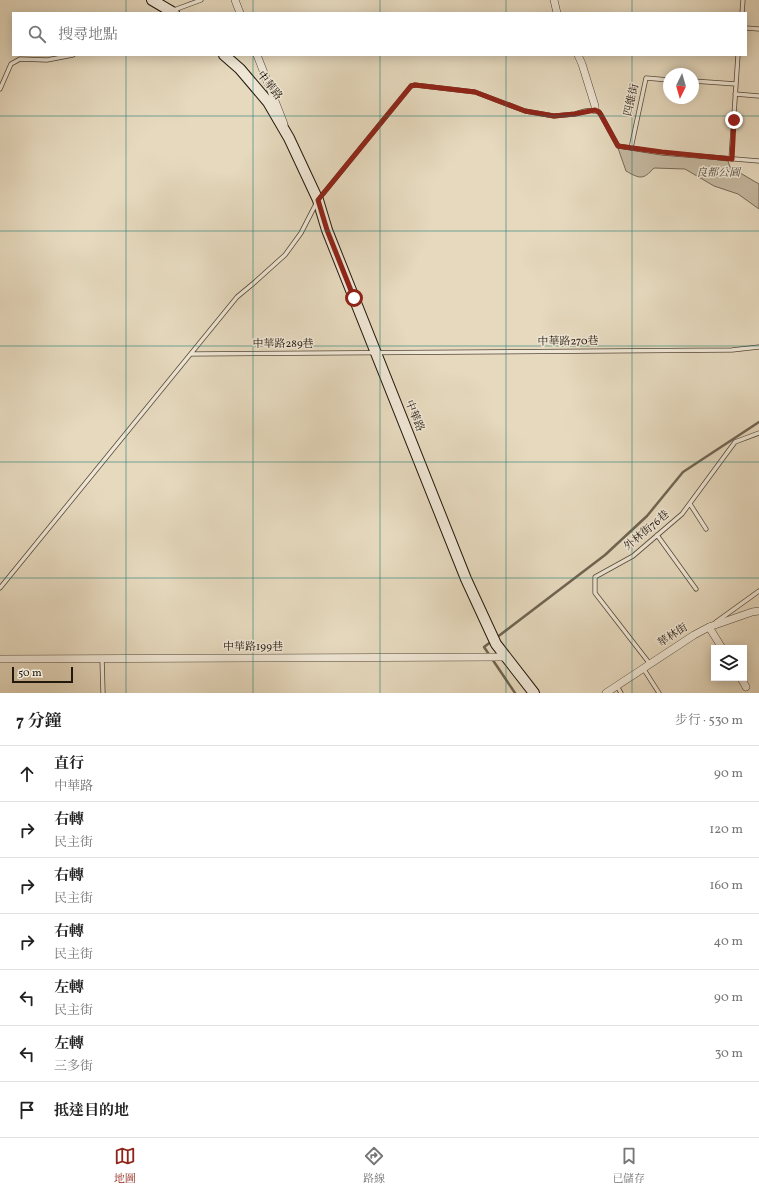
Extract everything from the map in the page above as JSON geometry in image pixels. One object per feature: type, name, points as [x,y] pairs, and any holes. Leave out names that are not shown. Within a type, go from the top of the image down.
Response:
[{"type":"main road","points":[[152,0],[171,12]]},
{"type":"main road","name":"中華路","points":[[225,56],[240,69],[268,102],[289,138],[318,200],[327,230],[466,579],[496,644],[534,693]]},
{"type":"street","points":[[235,0],[240,12]]},
{"type":"street","points":[[554,0],[557,12]]},
{"type":"street","name":"中華路","points":[[257,56],[282,115],[289,138]]},
{"type":"street","points":[[578,56],[595,110]]},
{"type":"street","name":"華林街","points":[[606,693],[694,635],[709,627],[759,611]]},
{"type":"street","points":[[709,627],[720,645]]},
{"type":"street","name":"中華路199巷","points":[[0,659],[506,656]]},
{"type":"street","points":[[742,681],[746,688]]},
{"type":"lane","points":[[171,12],[201,0]]},
{"type":"lane","points":[[742,12],[743,0]]},
{"type":"lane","points":[[747,28],[759,29]]},
{"type":"lane","points":[[0,89],[11,64],[20,59],[48,60],[68,56]]},
{"type":"lane","points":[[732,159],[738,56]]},
{"type":"lane","name":"四維街","points":[[631,148],[646,78],[663,79]]},
{"type":"lane","points":[[699,81],[736,84]]},
{"type":"lane","points":[[0,588],[237,297],[285,255],[301,233],[318,200],[411,86],[415,85],[475,92],[525,111],[554,116],[595,110],[601,115],[618,146],[662,152],[759,161]]},
{"type":"lane","points":[[735,94],[759,96]]},
{"type":"lane","name":"中華路270巷","points":[[376,353],[732,350],[759,347]]},
{"type":"lane","name":"中華路289巷","points":[[191,354],[376,353]]},
{"type":"lane","name":"外林街76巷","points":[[650,664],[595,593],[595,577],[633,556],[682,514],[735,442],[759,433]]},
{"type":"lane","points":[[690,504],[706,529]]},
{"type":"lane","points":[[657,535],[696,589]]},
{"type":"lane","points":[[709,627],[759,591]]},
{"type":"lane","points":[[102,658],[103,693]]},
{"type":"lane","points":[[643,668],[659,693]]},
{"type":"lane","points":[[617,686],[621,693]]},
{"type":"green space","name":"良都公園","points":[[618,148],[728,161],[730,167],[759,184],[759,209],[738,194],[714,186],[685,169],[654,168],[647,175],[641,177],[635,176],[626,171]]},
{"type":"waterway","points":[[496,638],[605,555],[647,516],[683,472],[759,422]]},
{"type":"waterway","points":[[492,641],[484,647],[515,693]]},
{"type":"route","points":[[354,298],[327,230],[318,200],[411,86],[415,85],[475,92],[525,111],[554,116],[595,110],[601,115],[618,146],[662,152],[732,159],[734,120]]}]
